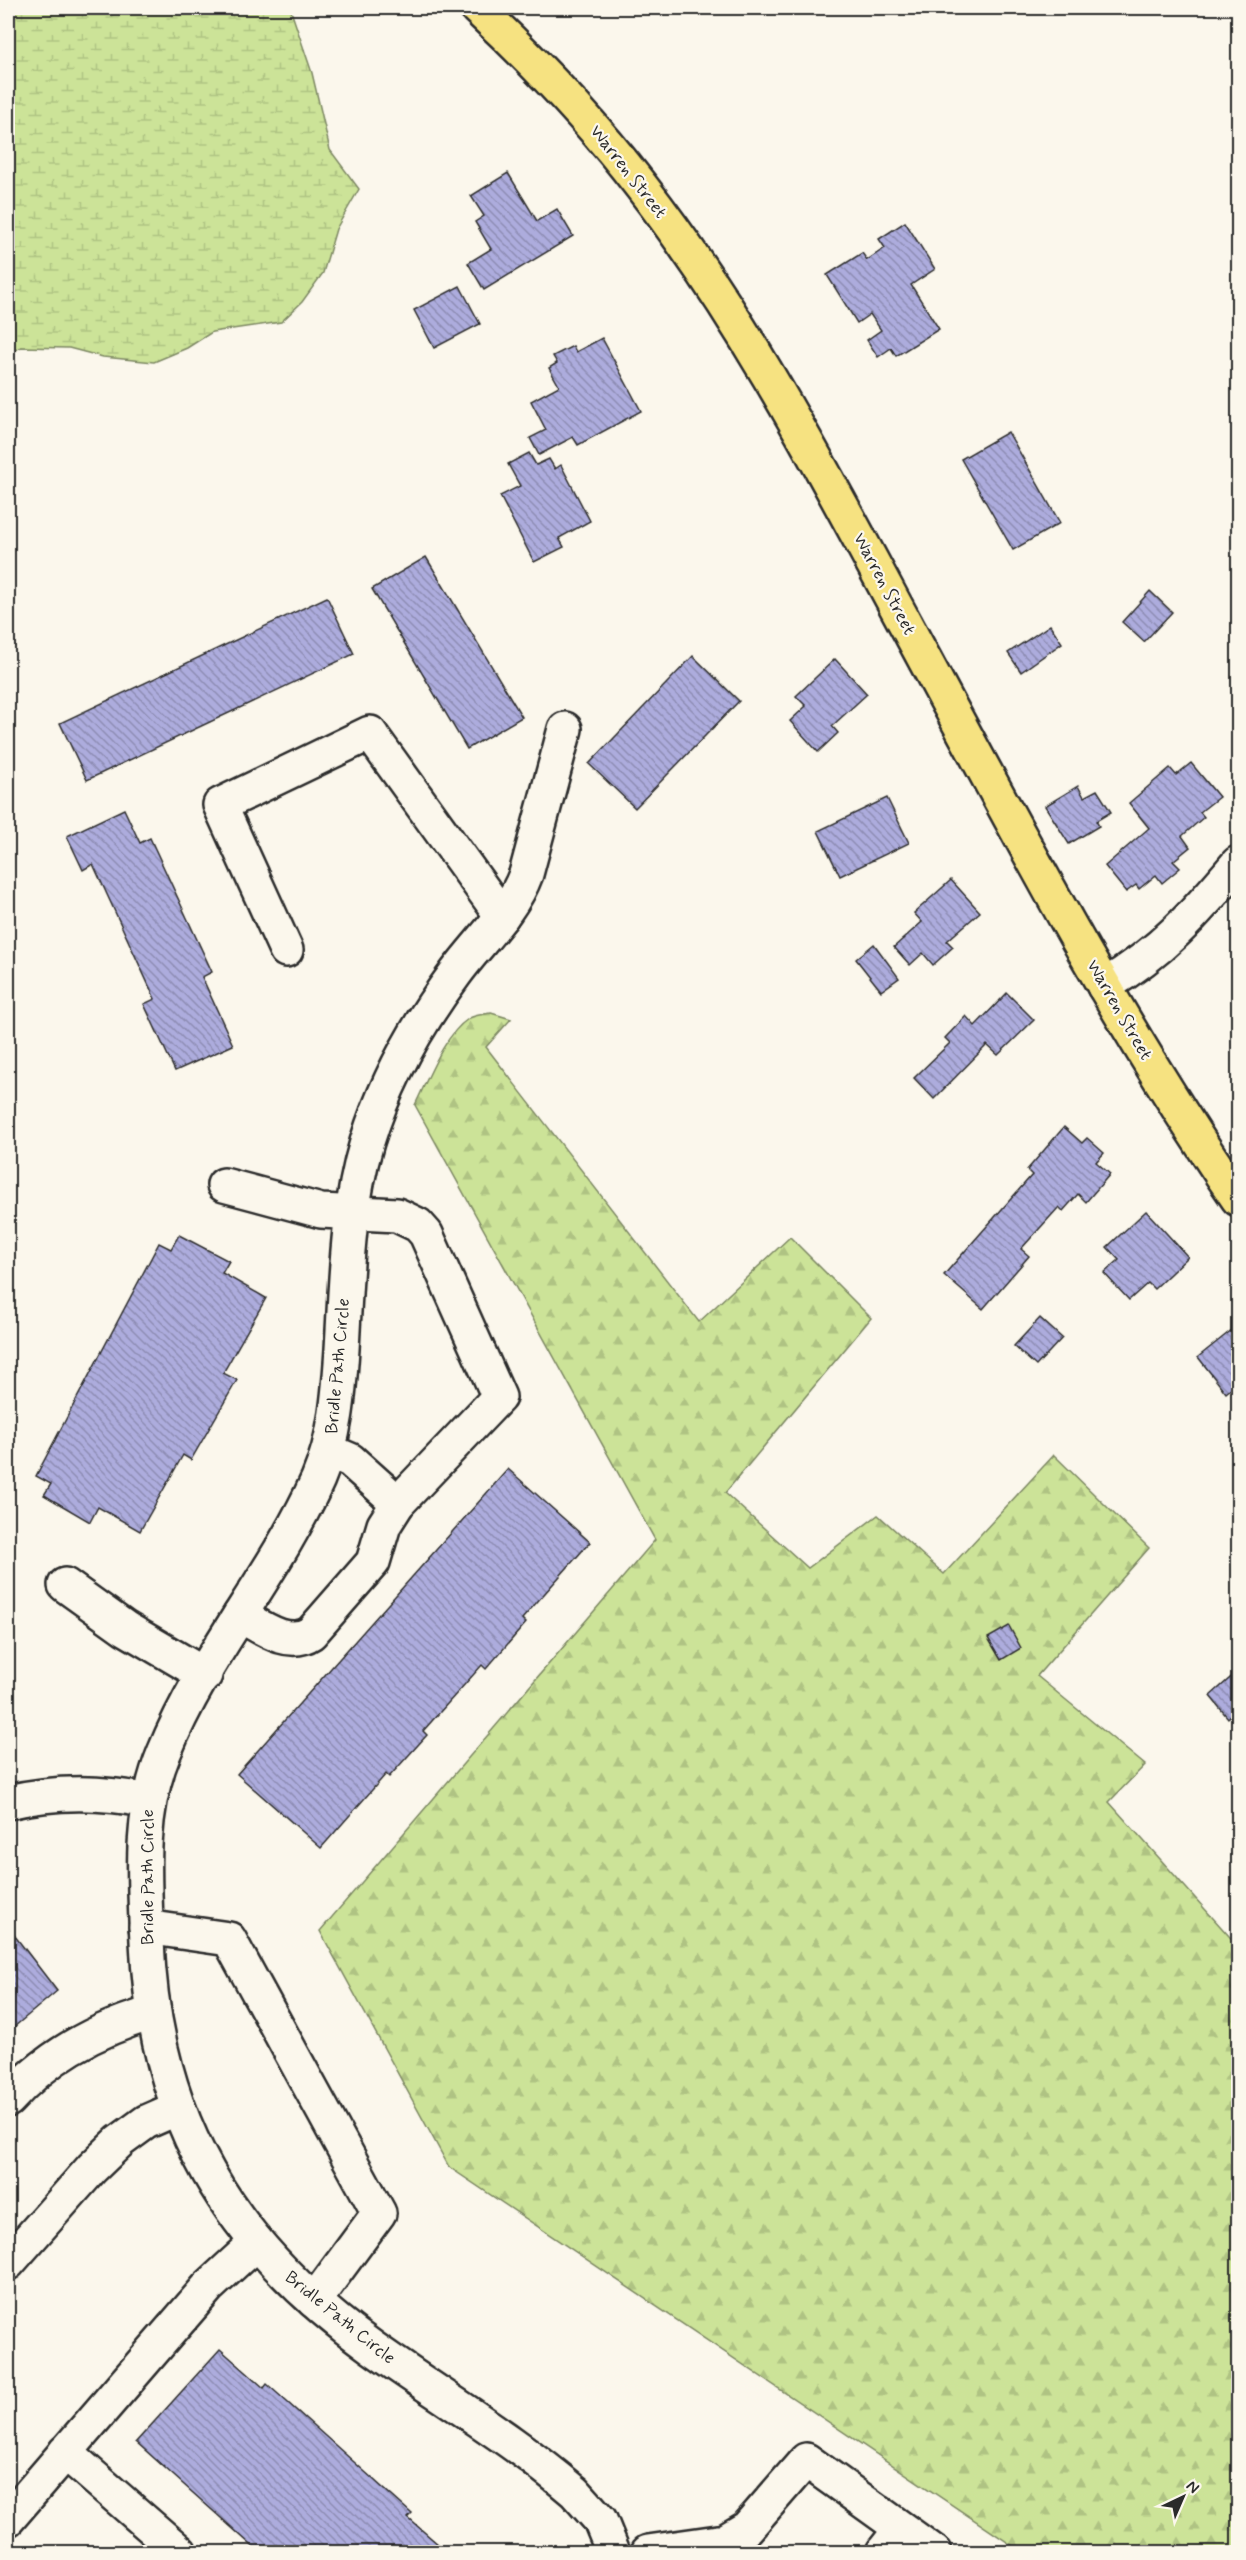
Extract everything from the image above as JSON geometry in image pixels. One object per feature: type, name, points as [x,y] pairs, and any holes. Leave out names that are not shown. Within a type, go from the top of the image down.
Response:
[{"type":"main road","name":"Warren Street","points":[[477,8],[536,65],[614,151],[671,226],[737,326],[807,443],[1104,986],[1163,1084],[1239,1199]]},
{"type":"street","name":"Bridle Path Circle","points":[[565,729],[526,874],[518,893],[454,975],[399,1061],[365,1147],[353,1214],[338,1399],[329,1451],[308,1501],[205,1675],[164,1752],[148,1801],[145,1835],[146,1927],[148,1980],[170,2087],[187,2131],[214,2184],[256,2243],[314,2301],[370,2346],[575,2492],[600,2520],[613,2553]]},
{"type":"street","points":[[286,950],[220,805],[370,733],[502,916]]},
{"type":"street","points":[[1104,986],[1167,943],[1239,863]]},
{"type":"street","points":[[224,1185],[304,1207],[353,1214],[397,1215],[418,1225],[426,1234],[499,1397],[398,1503],[384,1525],[373,1562],[311,1633],[298,1639],[291,1638],[272,1633],[240,1615]]},
{"type":"street","points":[[329,1451],[350,1460],[398,1503]]},
{"type":"street","points":[[65,1586],[125,1628],[205,1675]]},
{"type":"street","points":[[8,1802],[29,1797],[75,1793],[98,1793],[148,1801]]},
{"type":"street","points":[[146,1927],[229,1939],[379,2213],[314,2301]]},
{"type":"street","points":[[8,2100],[39,2070],[74,2044],[113,2025],[153,2013]]},
{"type":"street","points":[[8,2263],[92,2168],[120,2141],[146,2122],[178,2108]]},
{"type":"street","points":[[8,2519],[208,2288],[237,2257],[256,2243]]},
{"type":"street","points":[[65,2452],[180,2553]]},
{"type":"street","points":[[648,2553],[725,2541],[736,2536],[747,2528],[806,2460],[892,2541],[934,2553]]},
{"type":"green space","points":[[8,8],[290,8],[312,73],[330,150],[359,189],[336,229],[323,273],[302,302],[281,322],[212,332],[187,348],[154,362],[103,357],[69,348],[21,347],[8,354]]},
{"type":"green space","points":[[491,1013],[511,1019],[486,1047],[699,1322],[790,1237],[871,1318],[725,1493],[808,1568],[878,1515],[944,1574],[1054,1455],[1149,1548],[1037,1676],[1145,1765],[1109,1802],[1238,1946],[1238,2552],[1022,2552],[449,2167],[320,1931],[655,1540],[415,1105],[437,1058],[459,1026],[468,1019]]},
{"type":"building","points":[[508,173],[537,221],[557,209],[573,236],[484,290],[468,263],[491,249],[475,222],[484,216],[471,196]]},
{"type":"building","points":[[905,222],[935,269],[911,285],[939,329],[896,356],[891,348],[878,357],[867,340],[881,330],[870,314],[857,323],[827,275],[862,253],[867,260],[885,248],[879,239]]},
{"type":"building","points":[[460,286],[480,324],[434,348],[414,310]]},
{"type":"building","points":[[602,338],[641,411],[578,445],[573,437],[539,455],[530,438],[546,430],[531,401],[559,386],[549,368],[557,363],[553,356],[573,346],[576,352]]},
{"type":"building","points":[[1008,432],[1060,523],[1013,550],[961,459]]},
{"type":"building","points":[[529,453],[536,465],[549,459],[555,469],[561,465],[590,521],[559,538],[564,547],[534,562],[500,496],[520,486],[508,464]]},
{"type":"building","points":[[426,557],[522,717],[467,749],[372,589]]},
{"type":"building","points":[[1150,591],[1172,612],[1144,642],[1122,622]]},
{"type":"building","points":[[327,597],[354,654],[87,780],[60,723]]},
{"type":"building","points":[[1050,625],[1062,643],[1021,672],[1008,653]]},
{"type":"building","points":[[693,656],[739,701],[635,808],[589,764]]},
{"type":"building","points":[[835,659],[867,694],[832,726],[838,733],[818,752],[790,721],[806,706],[796,696]]},
{"type":"building","points":[[1191,763],[1219,797],[1200,812],[1204,817],[1182,836],[1190,847],[1173,861],[1180,868],[1162,883],[1156,875],[1139,889],[1136,885],[1126,892],[1105,866],[1149,828],[1129,803],[1170,768],[1176,775]]},
{"type":"building","points":[[1078,786],[1084,797],[1097,790],[1111,812],[1096,821],[1099,826],[1069,844],[1045,806]]},
{"type":"building","points":[[887,798],[909,843],[840,876],[818,831]]},
{"type":"building","points":[[124,809],[140,843],[150,838],[212,972],[202,977],[233,1045],[175,1071],[144,1004],[155,999],[93,864],[83,870],[67,836]]},
{"type":"building","points":[[951,880],[980,912],[947,941],[953,947],[933,965],[923,953],[910,965],[894,947],[922,922],[914,913]]},
{"type":"building","points":[[874,944],[899,978],[881,991],[856,959]]},
{"type":"building","points":[[1007,993],[1034,1020],[998,1055],[987,1045],[934,1099],[914,1078],[950,1043],[945,1038],[966,1016],[975,1026]]},
{"type":"building","points":[[1064,1127],[1082,1143],[1087,1138],[1104,1153],[1096,1162],[1110,1174],[1086,1202],[1078,1194],[1063,1211],[1059,1207],[1021,1249],[1029,1256],[983,1309],[944,1275],[1032,1175],[1027,1170]]},
{"type":"building","points":[[1146,1211],[1188,1257],[1154,1289],[1148,1283],[1129,1300],[1104,1273],[1119,1260],[1107,1247]]},
{"type":"building","points":[[179,1235],[229,1261],[222,1273],[266,1298],[223,1373],[237,1380],[191,1460],[183,1455],[140,1531],[98,1507],[90,1522],[44,1495],[51,1484],[36,1476],[159,1243],[171,1249]]},
{"type":"building","points":[[1040,1318],[1062,1338],[1036,1366],[1014,1346]]},
{"type":"building","points":[[1238,1325],[1238,1383],[1226,1393],[1198,1357]]},
{"type":"building","points":[[508,1469],[590,1542],[522,1619],[526,1623],[486,1669],[482,1665],[423,1731],[427,1735],[389,1777],[386,1774],[321,1848],[237,1774]]},
{"type":"building","points":[[1009,1626],[1021,1648],[1001,1660],[988,1638]]},
{"type":"building","points":[[1238,1671],[1238,1708],[1228,1718],[1210,1696]]},
{"type":"building","points":[[8,1927],[57,1991],[8,2032]]},
{"type":"building","points":[[220,2349],[264,2388],[267,2384],[412,2514],[408,2518],[447,2552],[259,2552],[136,2442]]}]
